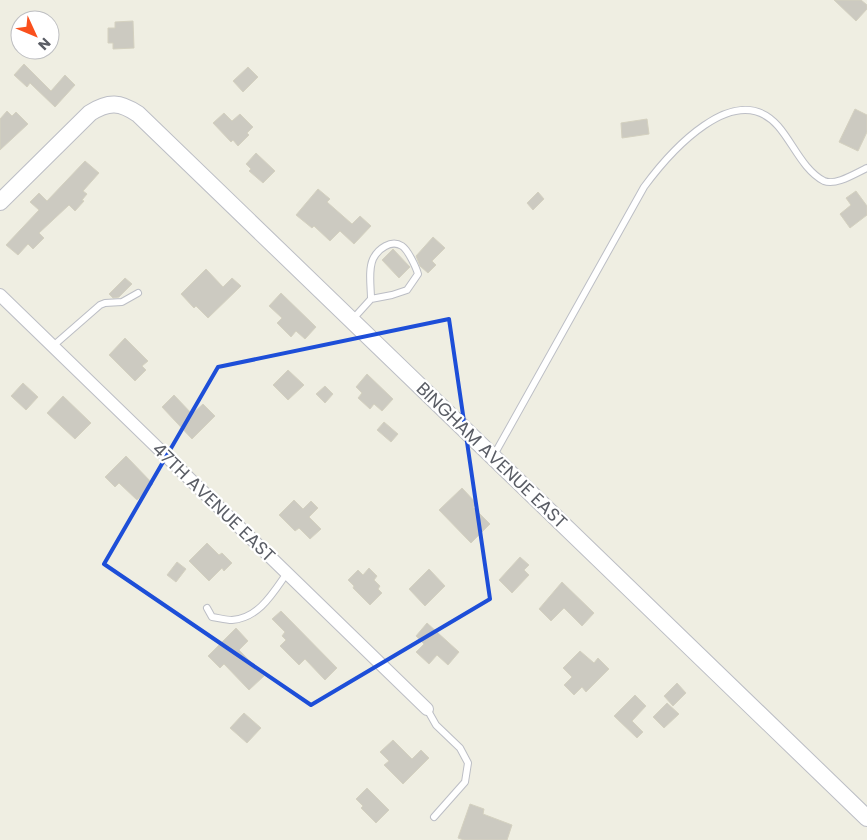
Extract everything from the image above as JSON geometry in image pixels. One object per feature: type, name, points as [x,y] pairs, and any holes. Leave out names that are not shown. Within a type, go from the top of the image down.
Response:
[{"type":"street","name":"BINGHAM AVENUE EAST","points":[[0,202],[90,114],[100,107],[112,104],[118,104],[131,109],[149,123],[867,818]]},
{"type":"street","name":"47TH AVENUE EAST","points":[[0,295],[427,709]]},
{"type":"lane","points":[[493,456],[644,187],[672,152],[694,132],[720,116],[743,110],[756,111],[768,117],[778,126],[809,169],[825,182],[835,182],[867,168]]},
{"type":"lane","points":[[352,320],[371,299],[407,290],[412,284],[418,274],[417,268],[407,251],[398,244],[388,244],[380,248],[374,257],[371,264],[371,299]]},
{"type":"lane","points":[[53,346],[100,305],[106,302],[122,302],[138,293]]},
{"type":"lane","points":[[207,608],[212,617],[231,620],[246,617],[260,608],[287,573]]},
{"type":"lane","points":[[427,709],[436,724],[460,748],[468,763],[465,782],[434,817]]},
{"type":"highlighted area","points":[[449,319],[490,599],[311,705],[104,564],[218,367]]},
{"type":"building","points":[[834,0],[861,0],[867,5],[867,9],[856,21]]},
{"type":"building","points":[[133,21],[134,48],[113,49],[113,43],[108,43],[108,28],[115,28],[115,22]]},
{"type":"building","points":[[24,64],[51,91],[65,75],[75,85],[55,107],[30,83],[27,87],[14,75]]},
{"type":"building","points":[[248,67],[258,77],[243,92],[233,81]]},
{"type":"building","points":[[855,109],[867,115],[867,132],[858,151],[839,142]]},
{"type":"building","points":[[7,111],[12,116],[16,112],[28,124],[0,150],[0,119]]},
{"type":"building","points":[[224,113],[232,121],[240,114],[253,127],[247,133],[249,135],[238,146],[233,140],[231,142],[213,123]]},
{"type":"building","points":[[647,119],[649,134],[622,138],[621,123]]},
{"type":"building","points":[[256,153],[275,171],[263,183],[249,171],[251,169],[246,164]]},
{"type":"building","points":[[85,161],[99,173],[83,191],[87,194],[82,200],[84,201],[75,211],[69,205],[39,233],[44,238],[33,249],[28,244],[18,255],[6,245],[39,210],[30,202],[39,193],[47,201]]},
{"type":"building","points":[[318,189],[330,199],[327,202],[352,224],[360,216],[371,226],[354,244],[340,231],[330,241],[314,226],[312,228],[296,215]]},
{"type":"building","points":[[856,191],[867,206],[867,215],[850,228],[840,214],[851,205],[846,198]]},
{"type":"building","points":[[538,192],[544,199],[533,210],[527,203]]},
{"type":"building","points":[[433,237],[445,248],[432,261],[436,265],[428,273],[420,266],[416,256]]},
{"type":"building","points":[[393,249],[410,267],[399,278],[382,260]]},
{"type":"building","points":[[206,269],[223,287],[232,278],[241,286],[208,318],[196,306],[194,308],[181,294]]},
{"type":"building","points":[[125,278],[132,284],[119,297],[113,298],[109,294]]},
{"type":"building","points":[[281,293],[316,327],[305,339],[296,331],[291,337],[277,323],[282,318],[269,306]]},
{"type":"building","points":[[125,338],[148,361],[142,366],[146,370],[135,381],[109,355]]},
{"type":"building","points":[[288,370],[304,385],[288,400],[273,385]]},
{"type":"building","points":[[367,374],[393,399],[382,411],[374,404],[370,409],[358,398],[362,393],[356,387]]},
{"type":"building","points":[[23,383],[38,397],[26,410],[11,396]]},
{"type":"building","points":[[325,386],[333,394],[325,403],[316,394]]},
{"type":"building","points":[[174,395],[192,414],[203,404],[215,416],[192,439],[162,407]]},
{"type":"building","points":[[63,396],[91,423],[75,439],[47,413]]},
{"type":"building","points":[[384,422],[398,434],[391,442],[377,430]]},
{"type":"building","points":[[126,456],[153,484],[137,500],[119,483],[115,487],[105,477]]},
{"type":"building","points":[[462,488],[477,504],[473,507],[490,524],[471,543],[439,510]]},
{"type":"building","points":[[294,500],[303,509],[311,501],[318,508],[309,517],[321,529],[310,539],[299,528],[295,531],[279,515]]},
{"type":"building","points":[[207,543],[219,555],[222,553],[232,563],[224,571],[222,568],[209,581],[189,561]]},
{"type":"building","points":[[520,557],[529,565],[524,570],[529,575],[512,593],[499,580]]},
{"type":"building","points":[[177,562],[186,569],[176,582],[167,575]]},
{"type":"building","points":[[369,568],[377,576],[374,580],[380,586],[378,589],[382,593],[370,605],[353,588],[354,586],[348,580],[358,570],[363,575]]},
{"type":"building","points":[[429,569],[445,586],[425,606],[409,589]]},
{"type":"building","points":[[562,582],[594,613],[582,626],[564,608],[551,621],[539,609]]},
{"type":"building","points":[[281,611],[337,668],[325,680],[305,659],[299,665],[280,646],[286,640],[282,636],[285,632],[272,619]]},
{"type":"building","points":[[427,623],[459,652],[448,665],[437,655],[429,664],[416,652],[424,644],[416,636]]},
{"type":"building","points":[[236,628],[248,641],[239,650],[264,676],[249,690],[224,664],[220,668],[208,656]]},
{"type":"building","points":[[580,651],[594,663],[598,658],[609,669],[586,692],[582,687],[574,695],[564,685],[572,677],[563,668]]},
{"type":"building","points":[[677,683],[686,693],[673,706],[664,696]]},
{"type":"building","points":[[635,695],[646,706],[632,721],[643,732],[637,738],[614,716]]},
{"type":"building","points":[[667,703],[679,714],[664,728],[653,717]]},
{"type":"building","points":[[244,713],[261,728],[247,743],[230,728]]},
{"type":"building","points":[[393,740],[412,759],[421,750],[429,758],[403,784],[384,765],[389,761],[380,752]]},
{"type":"building","points":[[367,788],[389,810],[376,823],[361,808],[363,806],[356,799]]},
{"type":"building","points":[[470,804],[484,809],[483,814],[512,825],[507,840],[464,840],[458,838]]}]
